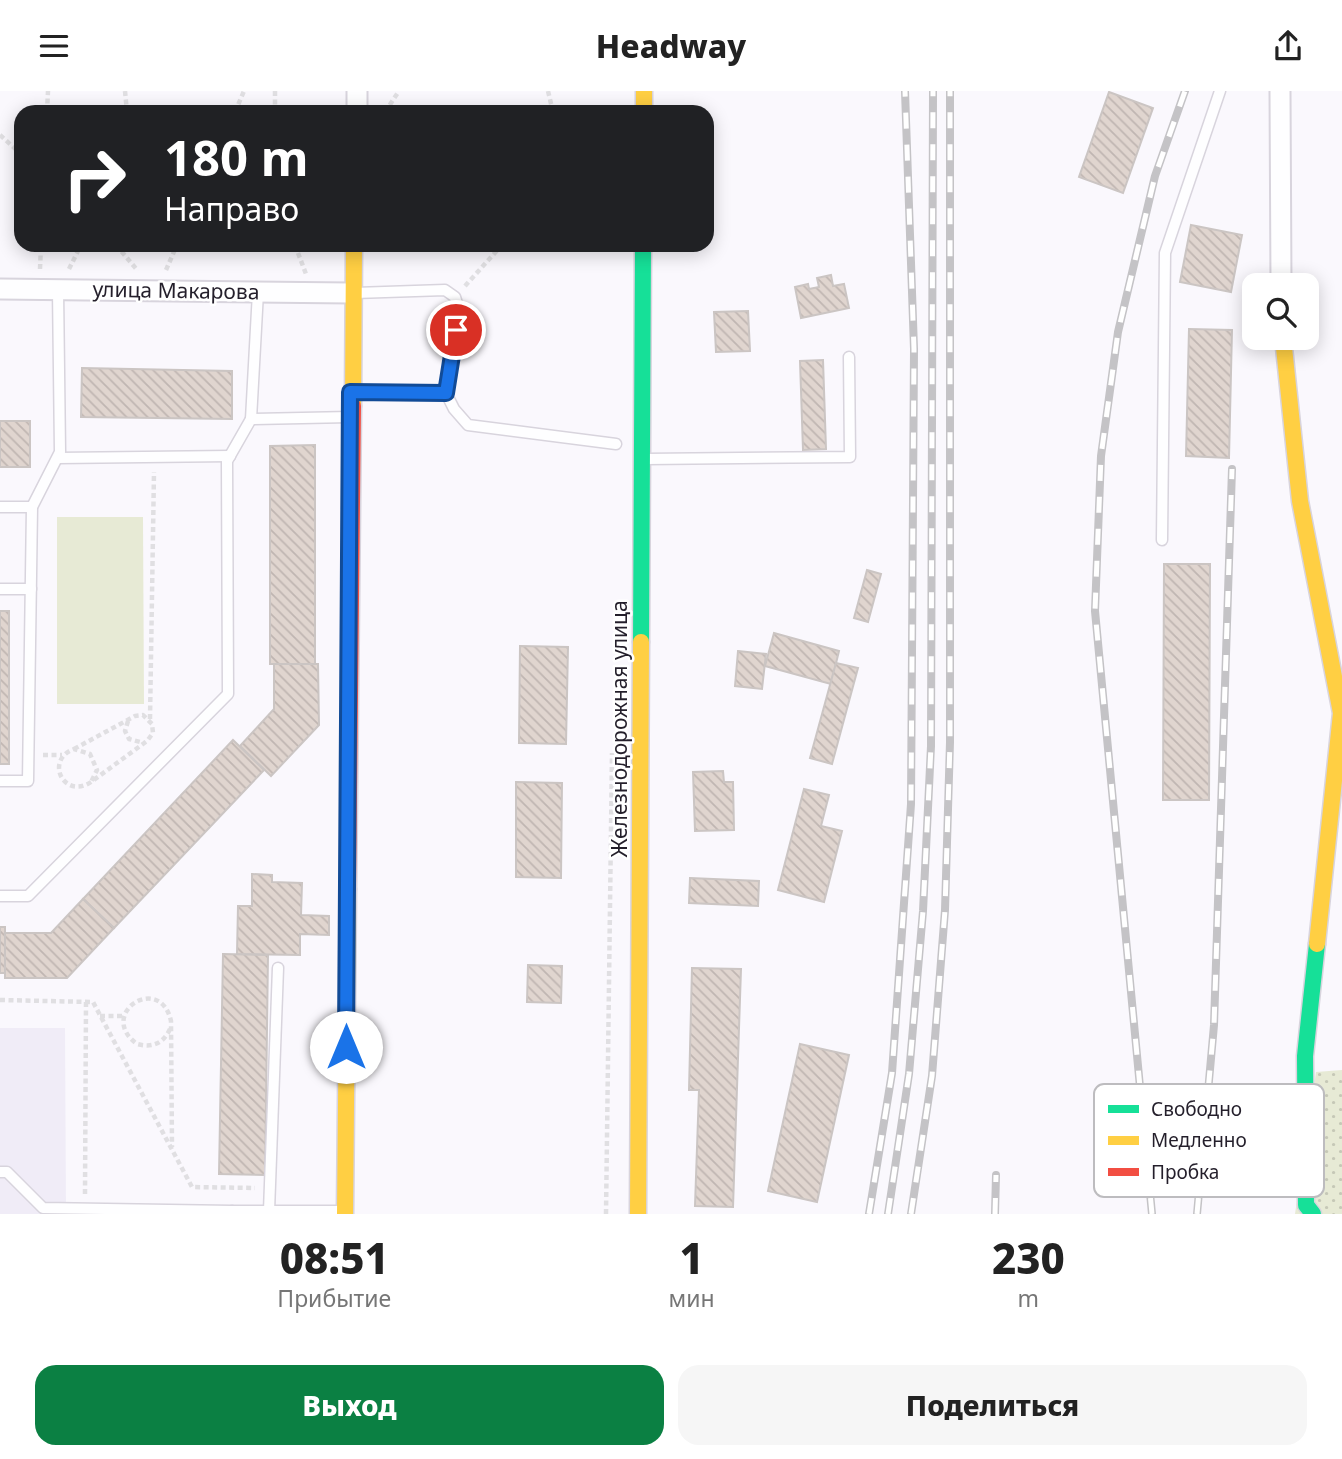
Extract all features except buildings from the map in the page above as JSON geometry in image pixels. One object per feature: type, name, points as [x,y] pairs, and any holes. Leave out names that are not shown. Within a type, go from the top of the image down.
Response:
[{"type":"street","points":[[1280,91],[1281,273]]},
{"type":"street","points":[[345,1213],[350,392],[354,252]]},
{"type":"street","name":"Железнодорожная улица","points":[[638,1214],[643,252]]},
{"type":"street","name":"улица Макарова","points":[[0,289],[351,293]]},
{"type":"street","points":[[1284,350],[1300,501],[1341,713],[1305,1056],[1305,1084]]},
{"type":"street","points":[[1306,1197],[1306,1205],[1313,1214]]},
{"type":"lane","points":[[1162,540],[1166,253],[1220,91]]},
{"type":"lane","points":[[0,781],[28,781],[32,507],[60,452],[58,290]]},
{"type":"lane","points":[[351,293],[445,290],[455,297],[458,310],[446,393],[454,409],[468,425],[616,444]]},
{"type":"lane","points":[[0,896],[28,896],[228,694],[227,461],[251,419],[258,292]]},
{"type":"lane","points":[[642,459],[850,457],[849,357]]},
{"type":"lane","points":[[350,392],[446,393]]},
{"type":"lane","points":[[251,419],[350,417]]},
{"type":"lane","points":[[58,457],[230,456]]},
{"type":"lane","points":[[0,507],[32,507]]},
{"type":"lane","points":[[0,589],[31,589]]},
{"type":"lane","points":[[269,1211],[278,968]]},
{"type":"lane","points":[[0,1172],[7,1172],[44,1211],[85,1207],[345,1213]]},
{"type":"path","points":[[0,135],[14,148]]},
{"type":"path","points":[[455,297],[496,252]]},
{"type":"path","points":[[150,720],[143,715],[131,717],[74,749],[59,761],[59,774],[72,787],[91,782],[147,741],[153,733],[150,720],[154,457]]},
{"type":"path","points":[[131,717],[125,725],[129,739],[138,744],[147,741]]},
{"type":"path","points":[[74,749],[85,750],[94,758],[97,770],[91,782]]},
{"type":"path","points":[[170,1029],[161,1042],[145,1046],[137,1044],[126,1033],[124,1016],[137,1000],[152,999],[165,1006],[170,1013],[172,1150]]},
{"type":"path","points":[[0,1000],[93,1002],[192,1187],[270,1189]]},
{"type":"path","points":[[85,1207],[86,1002]]},
{"type":"path","points":[[100,1016],[124,1016]]},
{"type":"shaded area","points":[[0,1028],[65,1028],[66,1214],[0,1214]]},
{"type":"green space","points":[[57,517],[143,517],[144,704],[57,704]]},
{"type":"green space","points":[[1342,1070],[1342,1214],[1295,1214],[1298,1197],[1324,1197],[1324,1084],[1314,1084],[1316,1072]]},
{"type":"railway","points":[[869,1214],[892,1073],[911,804],[914,349],[905,91]]},
{"type":"railway","points":[[888,1214],[909,1074],[923,911],[931,746],[933,91]]},
{"type":"railway","points":[[911,1214],[932,1076],[945,910],[950,742],[950,91]]},
{"type":"railway","points":[[1140,1084],[1095,611],[1101,456],[1118,332],[1155,176],[1185,91]]},
{"type":"railway","points":[[1209,1084],[1214,1025],[1232,469]]},
{"type":"railway","points":[[995,1214],[996,1175]]},
{"type":"railway","points":[[1150,1197],[1152,1214]]},
{"type":"railway","points":[[1197,1214],[1199,1197]]},
{"type":"traffic: fast","points":[[641,642],[643,252]]},
{"type":"traffic: fast","points":[[1305,1084],[1305,1056],[1317,944]]},
{"type":"traffic: fast","points":[[1306,1197],[1306,1205],[1313,1214]]},
{"type":"traffic: slow","points":[[644,91],[644,105]]},
{"type":"traffic: slow","points":[[353,406],[354,252]]},
{"type":"traffic: slow","points":[[1284,350],[1300,501],[1341,713],[1317,944]]},
{"type":"traffic: slow","points":[[638,1214],[641,642]]},
{"type":"traffic: slow","points":[[345,1214],[348,889]]},
{"type":"traffic: jam","points":[[348,889],[353,406]]},
{"type":"route","points":[[346,1047],[350,392],[446,393],[456,330]]}]
